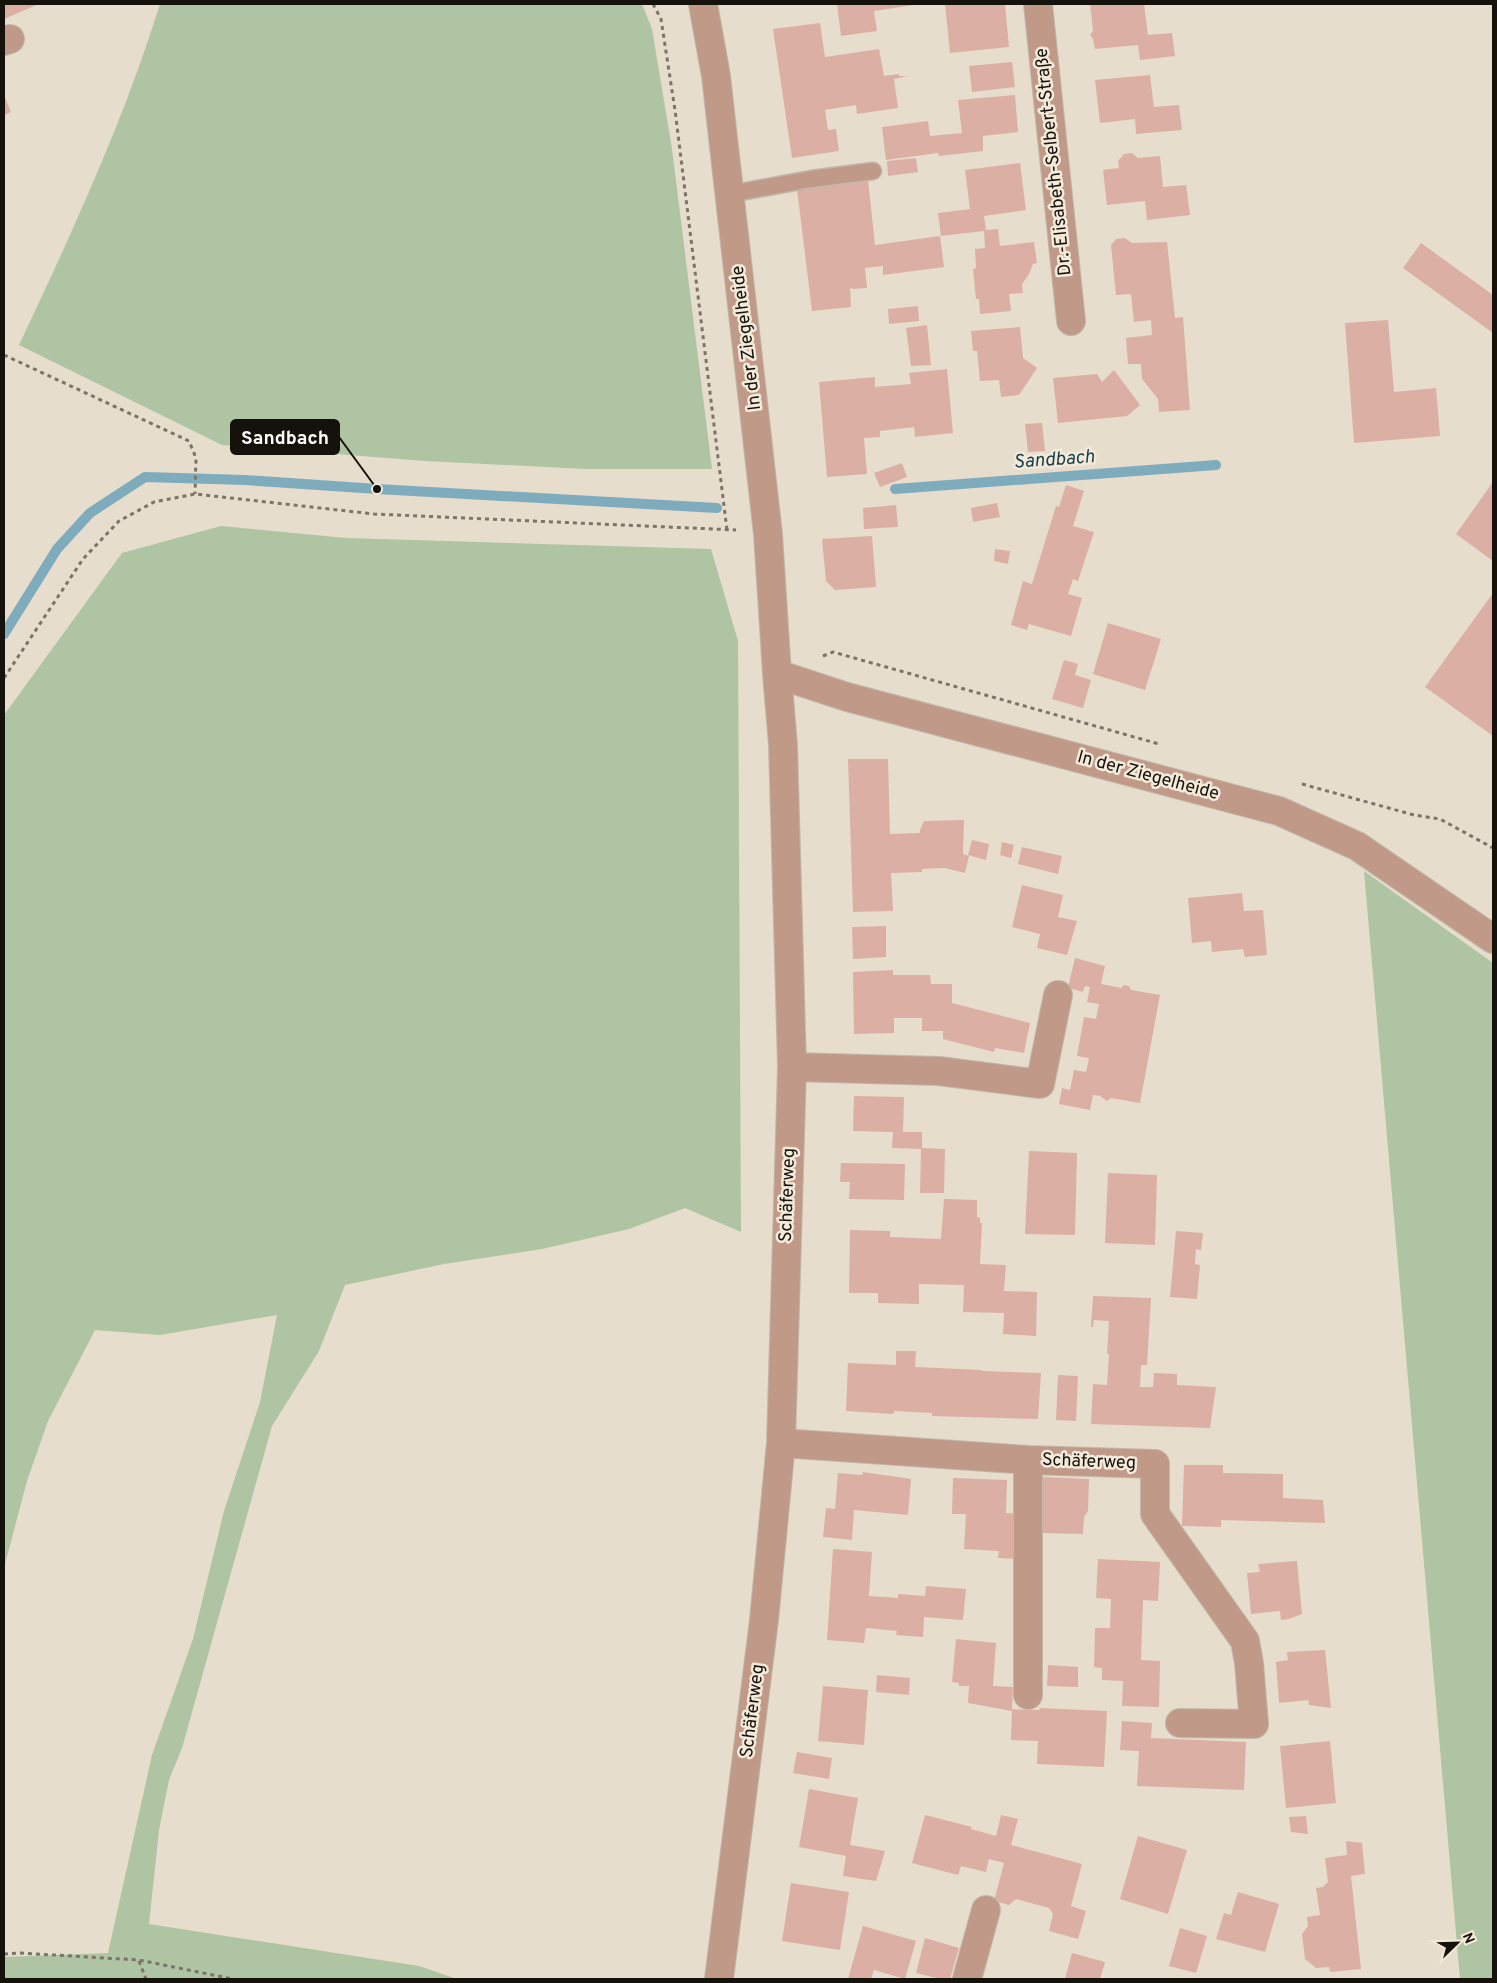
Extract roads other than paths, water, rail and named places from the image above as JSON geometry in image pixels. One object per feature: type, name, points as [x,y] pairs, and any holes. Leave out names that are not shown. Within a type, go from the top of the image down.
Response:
[{"type":"street","name":"In der Ziegelheide","points":[[703,4],[716,76],[768,534],[783,745]]},
{"type":"street","name":"Dr.-Elisabeth-Selbert-Straße","points":[[1038,4],[1071,321]]},
{"type":"street","name":"In der Ziegelheide","points":[[777,674],[847,697],[1279,811],[1357,846],[1493,939]]},
{"type":"street","name":"Schäferweg","points":[[719,1979],[764,1620],[781,1443],[792,1067],[783,745]]},
{"type":"street","points":[[792,1067],[939,1071],[1040,1084],[1058,995]]},
{"type":"street","name":"Schäferweg","points":[[781,1443],[1028,1460],[1155,1464],[1154,1514],[1245,1641],[1249,1663],[1254,1724],[1180,1723]]},
{"type":"street","points":[[1028,1460],[1028,1695]]},
{"type":"street","points":[[967,1979],[986,1910]]},
{"type":"lane","points":[[730,194],[811,179],[873,171]]},
{"type":"waterway","name":"Sandbach","points":[[895,489],[1216,465]]},
{"type":"waterway","name":"Sandbach","points":[[4,634],[57,549],[90,513],[145,477],[245,480],[717,508]]},
{"type":"place","name":"Sandbach","points":[[377,489]]}]
